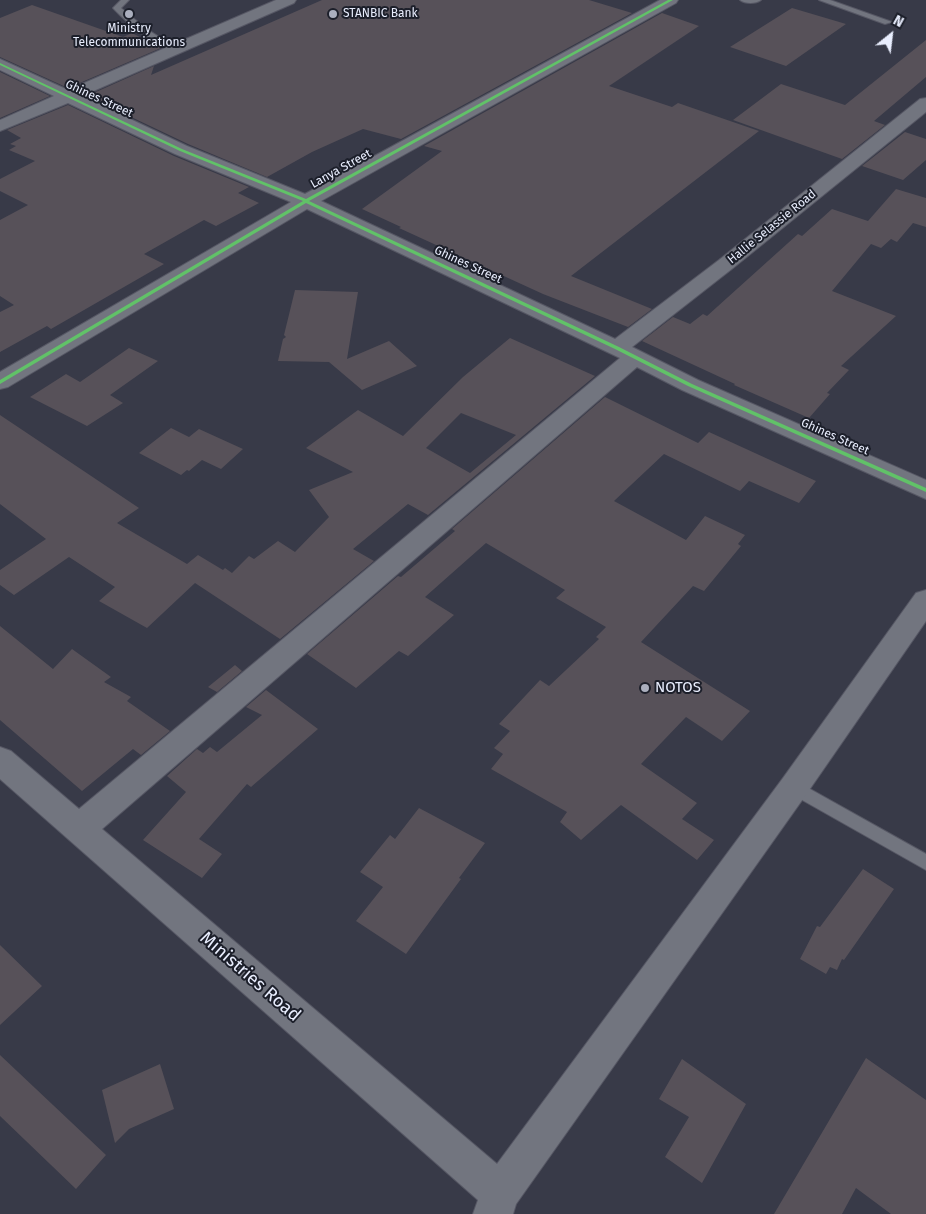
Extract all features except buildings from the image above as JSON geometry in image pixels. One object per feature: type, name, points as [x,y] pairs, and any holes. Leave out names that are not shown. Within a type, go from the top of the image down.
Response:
[{"type":"street","points":[[0,126],[290,0]]},
{"type":"street","name":"Lanya Street","points":[[0,382],[306,201],[661,2]]},
{"type":"street","name":"Ghines Street","points":[[0,64],[181,150],[306,201],[626,353],[690,386],[926,490]]},
{"type":"street","name":"Hallie Selassie Road","points":[[80,829],[726,264],[921,112]]},
{"type":"street","points":[[496,1203],[926,600]]},
{"type":"street","name":"Ministries Road","points":[[0,760],[80,829],[496,1203]]},
{"type":"lane","points":[[125,0],[117,8],[133,23],[168,46],[179,49]]},
{"type":"lane","points":[[744,0],[757,0]]},
{"type":"lane","points":[[823,0],[888,22]]},
{"type":"lane","points":[[794,787],[926,864]]},
{"type":"cycle path","points":[[0,382],[306,201],[671,0]]},
{"type":"cycle path","points":[[0,64],[181,150],[306,201],[617,348],[690,385],[926,490]]},
{"type":"place","name":"Ministry Telecommunications","points":[[129,14]]},
{"type":"place","name":"STANBIC Bank","points":[[333,14]]},
{"type":"place","name":"NOTOS","points":[[645,688]]}]
